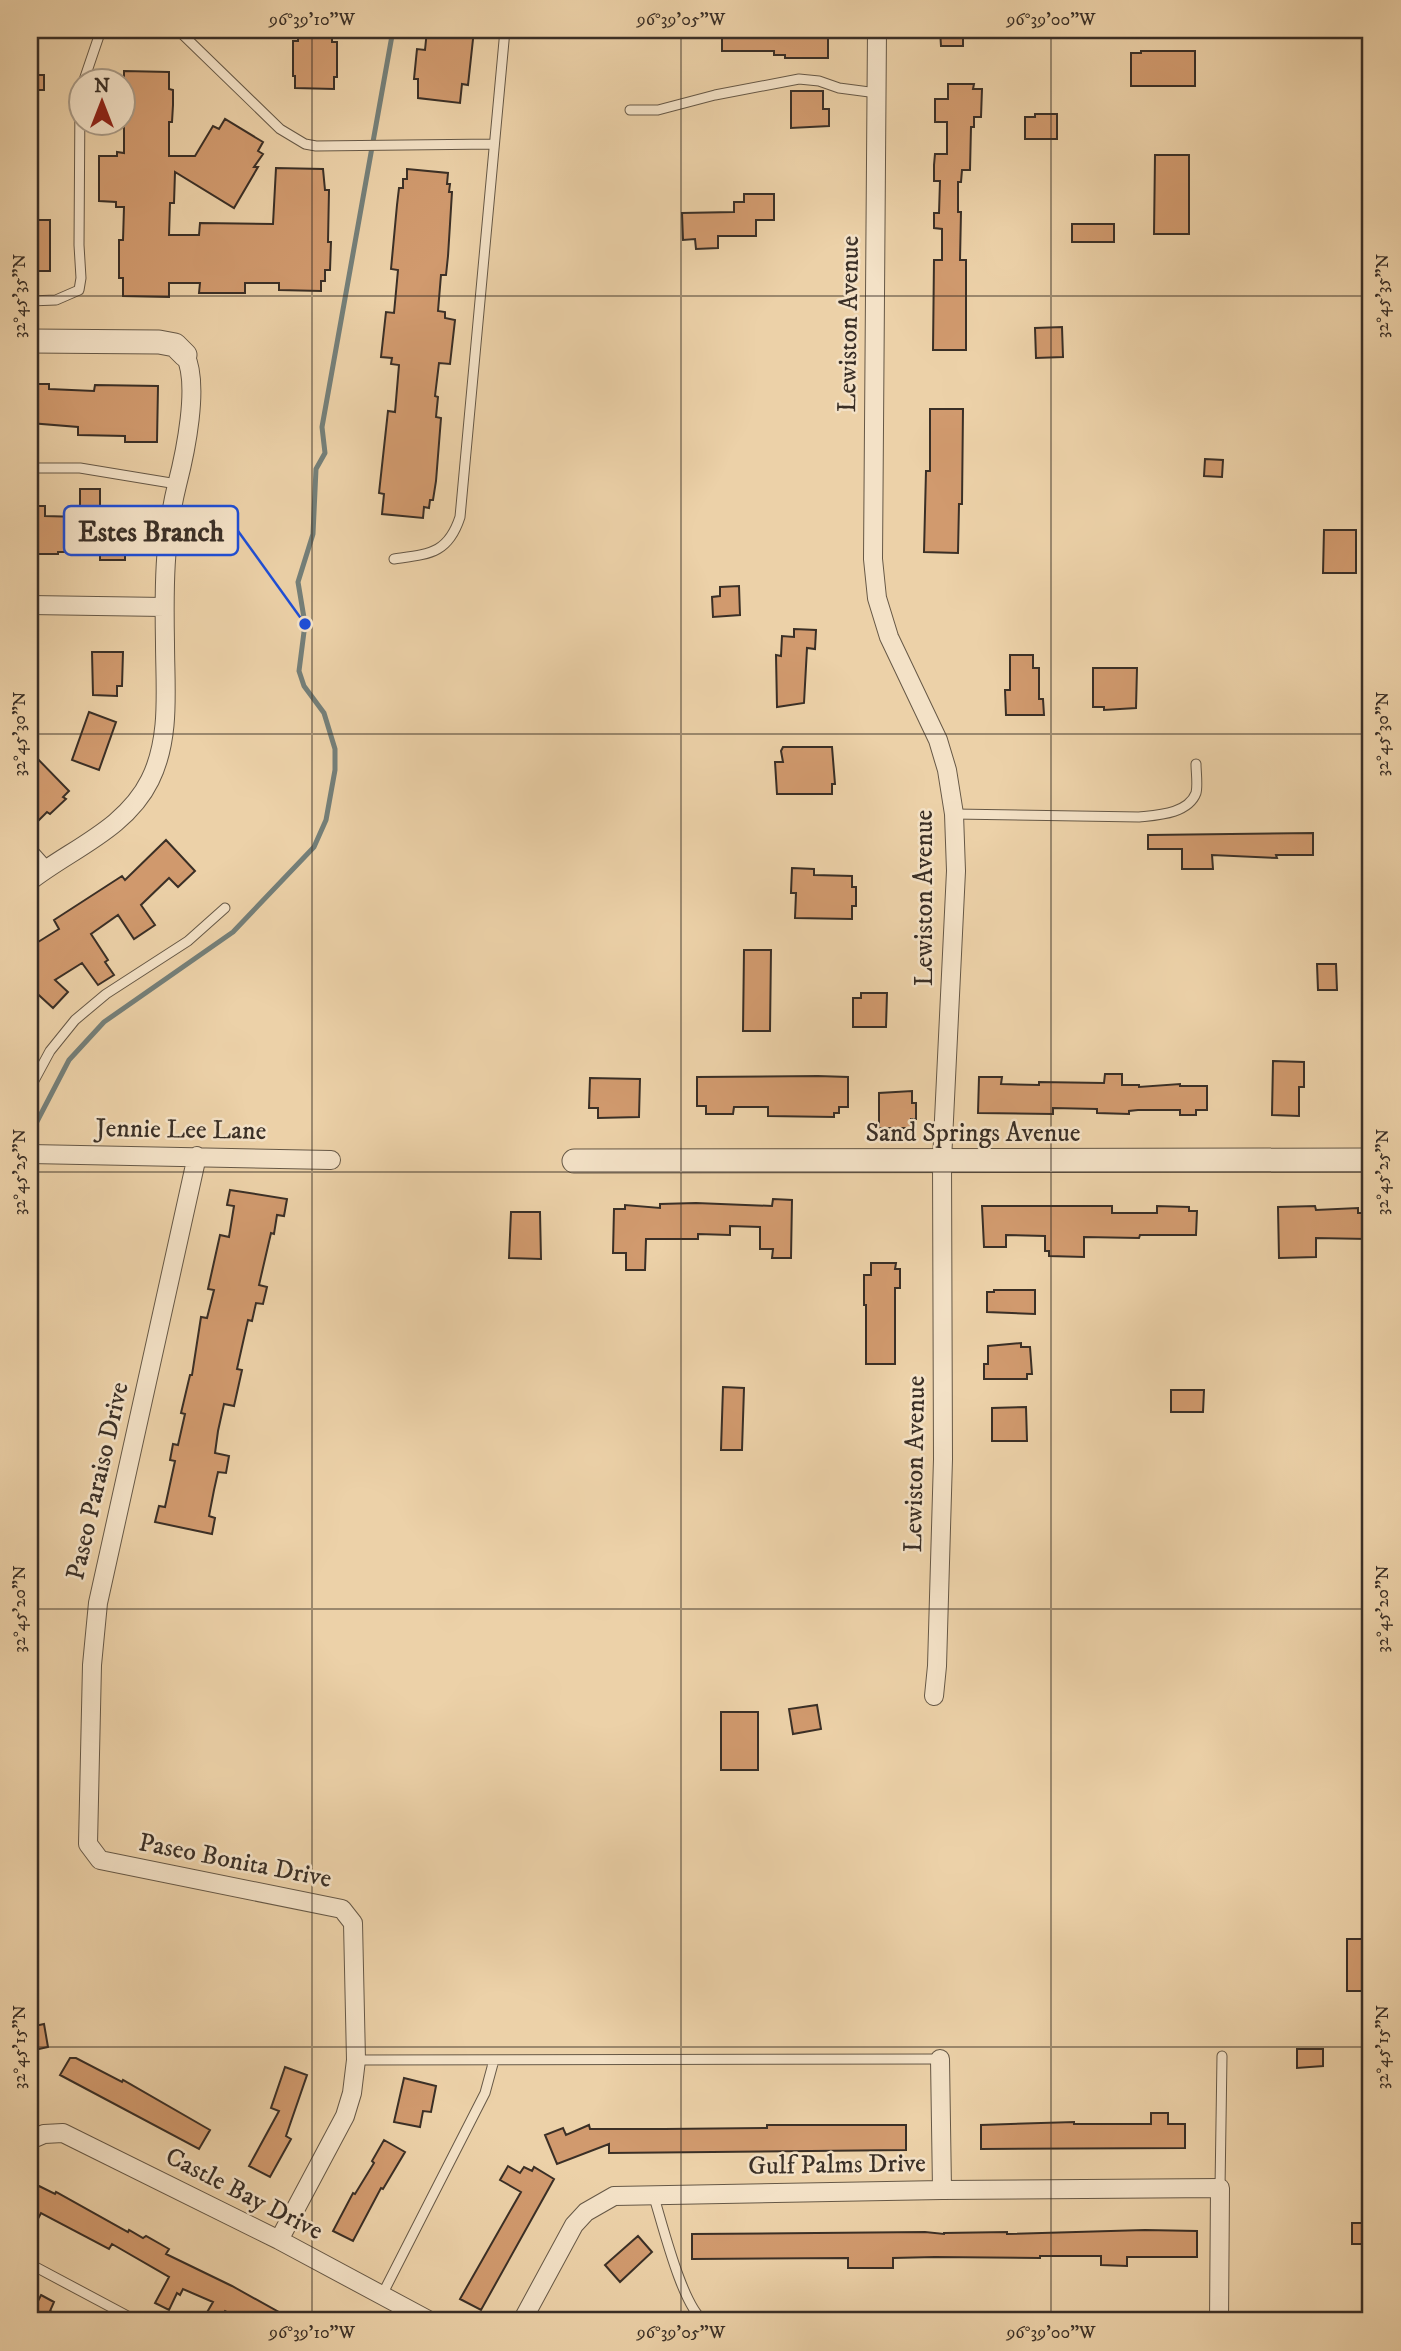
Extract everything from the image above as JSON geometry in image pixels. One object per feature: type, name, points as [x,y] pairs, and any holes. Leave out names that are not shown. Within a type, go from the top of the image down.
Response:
[{"type":"street","name":"Lewiston Avenue","points":[[877,30],[873,559],[877,598],[889,637],[938,740],[947,770],[954,814],[956,871],[942,1161],[943,1459],[934,1696]]},
{"type":"street","points":[[30,341],[159,342],[175,345],[185,355],[191,372],[189,433],[171,510],[167,543],[164,607],[166,711],[160,751],[151,778],[141,796],[125,814],[97,837],[30,881]]},
{"type":"street","points":[[30,605],[164,607]]},
{"type":"street","name":"Jennie Lee Lane","points":[[30,1154],[331,1160]]},
{"type":"street","name":"Paseo Paraiso Drive","points":[[100,1860],[88,1844],[92,1665],[97,1603],[197,1156]]},
{"type":"street","name":"Sand Springs Avenue","points":[[574,1161],[1371,1160]]},
{"type":"street","name":"Paseo Bonita Drive","points":[[100,1860],[342,1909],[353,1923],[356,2060]]},
{"type":"street","points":[[940,2059],[942,2190]]},
{"type":"street","points":[[279,2240],[345,2116],[352,2093],[356,2060]]},
{"type":"street","name":"Castle Bay Drive","points":[[30,2140],[44,2134],[63,2133],[279,2240],[430,2321]]},
{"type":"street","points":[[1219,2320],[1220,2188]]},
{"type":"street","name":"Gulf Palms Drive","points":[[522,2321],[574,2225],[586,2212],[614,2196],[1220,2188]]},
{"type":"lane","points":[[89,66],[101,30],[120,30]]},
{"type":"lane","points":[[178,30],[281,129],[305,144],[494,144]]},
{"type":"lane","points":[[394,559],[425,555],[444,545],[454,536],[460,517],[505,30]]},
{"type":"lane","points":[[629,110],[658,110],[715,95],[799,79],[877,93]]},
{"type":"lane","points":[[30,301],[57,300],[79,290],[80,136]]},
{"type":"lane","points":[[30,467],[80,468],[177,484]]},
{"type":"lane","points":[[954,814],[1139,817],[1165,814],[1188,803],[1196,793],[1196,764]]},
{"type":"lane","points":[[30,847],[48,867]]},
{"type":"lane","points":[[30,1088],[50,1051],[75,1020],[106,994],[188,941],[225,908]]},
{"type":"lane","points":[[1220,2188],[1222,2056]]},
{"type":"lane","points":[[356,2060],[940,2059]]},
{"type":"lane","points":[[382,2295],[485,2093],[494,2060]]},
{"type":"lane","points":[[653,2194],[687,2300],[697,2317],[704,2321]]},
{"type":"lane","points":[[30,2264],[137,2321]]},
{"type":"lane","points":[[1153,2321],[1219,2320]]},
{"type":"building","points":[[298,30],[332,30],[332,42],[337,42],[337,77],[334,77],[334,89],[295,88],[293,41],[298,41]]},
{"type":"building","points":[[427,30],[474,30],[468,85],[462,84],[460,103],[418,98],[418,79],[414,79],[417,49],[425,50]]},
{"type":"building","points":[[722,30],[828,32],[828,58],[785,58],[785,55],[774,55],[774,51],[722,51]]},
{"type":"building","points":[[940,30],[963,30],[963,46],[941,46]]},
{"type":"building","points":[[1195,51],[1195,86],[1131,86],[1131,53]]},
{"type":"building","points":[[136,71],[169,72],[173,105],[172,122],[169,122],[169,156],[195,156],[213,126],[219,129],[225,119],[263,142],[258,151],[263,154],[234,208],[175,172],[169,235],[199,235],[200,223],[273,224],[276,168],[323,169],[325,190],[329,190],[328,242],[331,242],[330,270],[325,270],[321,291],[279,290],[279,283],[245,283],[245,293],[199,293],[200,283],[169,283],[169,297],[123,296],[123,278],[119,278],[119,240],[123,240],[124,207],[116,207],[116,202],[99,201],[99,156],[117,156],[117,152],[124,153],[124,136],[136,136]]},
{"type":"building","points":[[30,75],[44,75],[44,90],[30,90]]},
{"type":"building","points":[[948,84],[974,84],[973,89],[982,89],[981,117],[974,117],[974,127],[971,127],[970,170],[962,170],[961,182],[958,182],[958,212],[961,212],[960,260],[966,260],[966,350],[933,350],[934,260],[942,260],[942,229],[934,228],[934,213],[939,213],[940,181],[934,181],[934,165],[935,154],[947,154],[947,122],[935,122],[935,99],[948,99]]},
{"type":"building","points":[[791,91],[823,91],[823,109],[829,109],[829,126],[791,128]]},
{"type":"building","points":[[1035,114],[1057,114],[1057,139],[1025,139],[1025,117],[1035,117]]},
{"type":"building","points":[[1155,155],[1189,155],[1189,234],[1154,234]]},
{"type":"building","points":[[407,169],[448,173],[447,184],[450,184],[449,192],[452,192],[446,275],[441,275],[438,311],[445,312],[445,318],[455,320],[450,364],[439,363],[435,396],[438,397],[436,417],[441,418],[436,481],[433,500],[430,500],[429,508],[424,507],[423,518],[382,514],[384,494],[379,493],[388,411],[395,412],[399,365],[391,364],[392,358],[381,357],[386,312],[394,313],[398,270],[391,269],[399,188],[403,188],[403,179],[407,179]]},
{"type":"building","points":[[744,194],[774,194],[774,220],[756,220],[756,236],[718,236],[718,248],[696,249],[695,239],[683,240],[682,213],[734,212],[734,202],[744,202]]},
{"type":"building","points":[[30,220],[50,220],[50,271],[30,271]]},
{"type":"building","points":[[1072,224],[1114,224],[1114,242],[1072,242]]},
{"type":"building","points":[[1062,327],[1063,357],[1036,358],[1035,328]]},
{"type":"building","points":[[30,384],[49,384],[49,389],[94,391],[95,385],[158,386],[157,442],[125,442],[125,436],[78,435],[78,427],[30,423]]},
{"type":"building","points":[[930,409],[963,409],[962,504],[959,504],[958,553],[924,552],[926,471],[930,471]]},
{"type":"building","points":[[1205,459],[1223,460],[1222,477],[1204,476]]},
{"type":"building","points":[[80,489],[100,489],[100,510],[125,510],[125,560],[100,560],[100,535],[71,535],[71,552],[30,552],[30,506],[45,506],[45,516],[80,517]]},
{"type":"building","points":[[1324,530],[1356,530],[1356,573],[1323,573]]},
{"type":"building","points":[[739,586],[740,615],[713,617],[712,597],[720,596],[720,587]]},
{"type":"building","points":[[794,629],[816,630],[815,649],[807,648],[804,703],[777,707],[776,655],[781,656],[782,636],[794,637]]},
{"type":"building","points":[[92,652],[123,652],[122,686],[117,686],[117,696],[93,695]]},
{"type":"building","points":[[1010,655],[1033,655],[1033,668],[1039,668],[1039,699],[1043,699],[1044,715],[1006,715],[1005,690],[1010,690]]},
{"type":"building","points":[[1093,668],[1137,668],[1136,708],[1104,710],[1104,707],[1093,707]]},
{"type":"building","points":[[89,712],[116,722],[99,770],[72,760]]},
{"type":"building","points":[[783,747],[832,747],[835,784],[832,784],[832,794],[777,794],[775,762],[783,762]]},
{"type":"building","points":[[30,751],[69,791],[63,797],[66,799],[50,814],[47,812],[30,829]]},
{"type":"building","points":[[1313,833],[1313,855],[1276,855],[1277,858],[1212,855],[1213,869],[1182,869],[1182,849],[1148,849],[1148,835]]},
{"type":"building","points":[[166,840],[195,871],[178,887],[169,878],[141,905],[155,925],[134,939],[118,915],[91,934],[108,960],[105,962],[114,975],[98,985],[82,963],[55,980],[68,992],[53,1008],[30,987],[30,947],[59,929],[54,920],[122,876],[125,880]]},
{"type":"building","points":[[792,868],[814,869],[814,875],[852,876],[852,887],[856,887],[856,906],[852,906],[852,919],[795,918],[796,893],[791,893]]},
{"type":"building","points":[[744,950],[771,950],[770,1031],[743,1031]]},
{"type":"building","points":[[1317,964],[1336,964],[1337,990],[1318,990]]},
{"type":"building","points":[[861,993],[887,993],[886,1027],[853,1027],[853,998],[861,998]]},
{"type":"building","points":[[1273,1061],[1304,1062],[1304,1087],[1299,1087],[1299,1116],[1272,1115]]},
{"type":"building","points":[[1105,1074],[1122,1074],[1122,1085],[1139,1087],[1180,1084],[1207,1086],[1207,1110],[1196,1110],[1196,1115],[1180,1115],[1180,1110],[1138,1110],[1129,1111],[1129,1114],[1097,1113],[1097,1109],[1053,1108],[1053,1114],[978,1113],[979,1077],[1002,1077],[1001,1084],[1039,1085],[1039,1082],[1104,1083]]},
{"type":"building","points":[[697,1077],[848,1077],[848,1107],[839,1107],[839,1113],[834,1113],[834,1117],[768,1116],[768,1107],[734,1107],[733,1114],[706,1114],[706,1106],[697,1106]]},
{"type":"building","points":[[590,1078],[640,1079],[639,1117],[598,1118],[598,1108],[589,1108]]},
{"type":"building","points":[[912,1091],[912,1103],[916,1103],[916,1119],[911,1119],[911,1128],[879,1128],[879,1093]]},
{"type":"building","points":[[230,1190],[287,1199],[284,1216],[277,1215],[274,1234],[271,1233],[259,1285],[267,1287],[263,1304],[256,1303],[252,1321],[248,1320],[237,1369],[242,1370],[234,1406],[224,1404],[215,1453],[229,1456],[226,1473],[218,1472],[214,1490],[209,1516],[215,1518],[212,1534],[155,1522],[159,1506],[165,1507],[175,1461],[170,1460],[173,1444],[178,1445],[185,1414],[181,1413],[192,1375],[201,1317],[207,1318],[214,1290],[208,1289],[220,1235],[229,1237],[234,1206],[227,1205]]},
{"type":"building","points":[[773,1199],[792,1200],[791,1258],[772,1258],[773,1249],[760,1249],[760,1227],[730,1226],[730,1235],[698,1234],[698,1239],[646,1239],[645,1270],[626,1270],[626,1253],[613,1253],[614,1209],[625,1209],[625,1205],[660,1208],[660,1204],[696,1203],[772,1206]]},
{"type":"building","points":[[982,1206],[1112,1206],[1112,1213],[1157,1213],[1157,1206],[1189,1207],[1189,1211],[1197,1211],[1196,1235],[1084,1237],[1084,1257],[1049,1256],[1049,1251],[1045,1251],[1045,1236],[1006,1235],[1006,1247],[984,1247]]},
{"type":"building","points":[[1315,1206],[1316,1210],[1358,1208],[1358,1213],[1368,1213],[1367,1239],[1316,1238],[1316,1257],[1279,1258],[1278,1207]]},
{"type":"building","points":[[511,1212],[540,1212],[541,1259],[509,1258]]},
{"type":"building","points":[[871,1263],[896,1263],[895,1269],[900,1269],[900,1288],[895,1288],[895,1364],[866,1364],[864,1275],[871,1275]]},
{"type":"building","points":[[1035,1290],[1035,1314],[987,1312],[987,1292]]},
{"type":"building","points":[[1021,1343],[1021,1347],[1030,1347],[1032,1374],[1027,1374],[1027,1379],[984,1379],[984,1364],[988,1364],[988,1346]]},
{"type":"building","points":[[723,1387],[744,1388],[742,1450],[721,1450]]},
{"type":"building","points":[[1171,1390],[1204,1390],[1203,1412],[1171,1412]]},
{"type":"building","points":[[1026,1407],[1027,1441],[992,1441],[992,1408]]},
{"type":"building","points":[[817,1705],[821,1729],[793,1734],[789,1709]]},
{"type":"building","points":[[721,1712],[758,1712],[758,1770],[721,1770]]},
{"type":"building","points":[[1347,1939],[1371,1939],[1371,1991],[1347,1991]]},
{"type":"building","points":[[44,2024],[48,2047],[30,2051],[30,2027]]},
{"type":"building","points":[[1297,2049],[1323,2049],[1323,2066],[1297,2068]]},
{"type":"building","points":[[70,2058],[76,2058],[122,2082],[123,2080],[210,2130],[199,2149],[60,2075]]},
{"type":"building","points":[[285,2067],[307,2075],[286,2136],[291,2139],[270,2177],[249,2166],[279,2111],[271,2108]]},
{"type":"building","points":[[404,2078],[436,2086],[431,2112],[423,2111],[420,2127],[394,2122]]},
{"type":"building","points":[[1151,2113],[1168,2113],[1168,2124],[1185,2124],[1185,2148],[981,2149],[981,2125],[1074,2122],[1151,2124]]},
{"type":"building","points":[[589,2125],[590,2129],[664,2129],[767,2128],[767,2125],[906,2125],[906,2150],[609,2153],[609,2144],[557,2164],[545,2135],[563,2128],[566,2135]]},
{"type":"building","points":[[384,2140],[405,2152],[383,2189],[381,2188],[353,2241],[333,2231],[353,2193],[355,2194],[374,2163],[372,2161]]},
{"type":"building","points":[[508,2166],[520,2173],[524,2167],[532,2171],[534,2167],[554,2179],[481,2310],[460,2299],[521,2192],[500,2180]]},
{"type":"building","points":[[39,2186],[55,2194],[56,2192],[128,2232],[129,2230],[143,2238],[146,2236],[169,2249],[166,2254],[295,2321],[244,2321],[225,2311],[219,2321],[202,2321],[213,2302],[183,2289],[180,2295],[177,2293],[169,2310],[155,2303],[169,2277],[112,2244],[109,2249],[41,2213],[30,2234],[30,2202]]},
{"type":"building","points":[[1352,2223],[1371,2223],[1371,2244],[1352,2244]]},
{"type":"building","points":[[1197,2231],[1197,2257],[1127,2257],[1127,2266],[1101,2265],[1101,2256],[893,2258],[893,2268],[848,2268],[848,2258],[692,2259],[692,2234],[1007,2234]]},
{"type":"building","points":[[638,2236],[652,2252],[620,2282],[605,2265]]},
{"type":"building","points":[[41,2295],[54,2302],[50,2311],[70,2321],[30,2321]]},
{"type":"waterway","points":[[31,1133],[69,1060],[104,1022],[233,932],[314,847],[326,820],[335,770],[335,749],[324,713],[304,686],[299,671],[305,624],[298,582],[313,534],[316,469],[325,453],[322,427],[393,30]]},
{"type":"place","name":"Estes Branch","points":[[305,624]]}]
